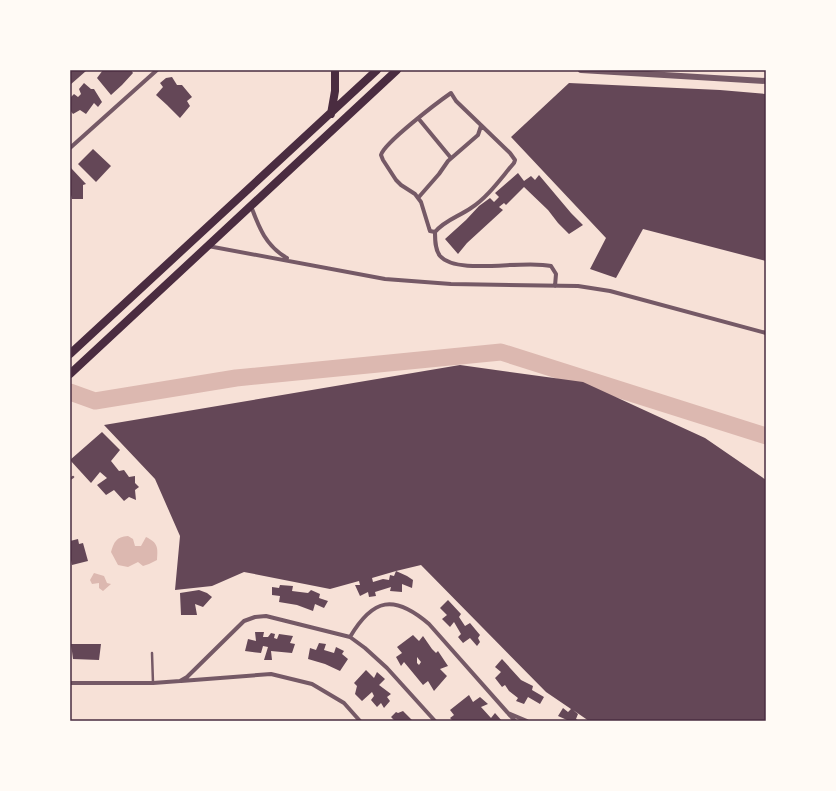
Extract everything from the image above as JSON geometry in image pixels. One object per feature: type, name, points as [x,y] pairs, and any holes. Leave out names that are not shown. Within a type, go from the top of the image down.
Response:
[{"type":"main road","points":[[331,114],[335,91],[335,70]]},
{"type":"main road","points":[[70,354],[377,70]]},
{"type":"main road","points":[[70,374],[397,70]]},
{"type":"street","points":[[70,148],[157,70]]},
{"type":"street","points":[[581,70],[766,81]]},
{"type":"street","points":[[451,93],[456,101],[510,153],[515,160],[484,198],[470,209],[442,225],[435,232],[430,231],[421,202],[396,180],[382,160],[381,155],[383,150],[418,118],[451,93]]},
{"type":"street","points":[[418,118],[451,158]]},
{"type":"street","points":[[418,198],[451,158],[478,135],[481,126]]},
{"type":"street","points":[[251,206],[263,235],[270,245],[278,253],[290,261]]},
{"type":"street","points":[[435,232],[438,253],[448,262],[466,266],[546,265],[554,269],[556,274],[555,286]]},
{"type":"street","points":[[208,246],[384,279],[451,284],[578,286],[610,291],[766,333]]},
{"type":"street","points":[[350,637],[358,624],[371,610],[382,605],[392,604],[404,607],[416,613],[429,624],[514,721]]},
{"type":"street","points":[[180,681],[187,677],[244,621],[256,617],[266,616],[350,637],[365,648],[387,668],[435,721]]},
{"type":"street","points":[[70,683],[153,683],[271,674],[312,684],[344,703],[360,721]]},
{"type":"street","points":[[506,712],[528,721]]},
{"type":"lane","points":[[152,653],[153,683]]},
{"type":"shaded area","points":[[128,536],[133,539],[135,546],[141,546],[146,537],[153,541],[157,549],[157,560],[143,566],[138,562],[128,567],[118,565],[111,552],[112,548],[118,539]]},
{"type":"shaded area","points":[[94,573],[104,576],[107,583],[111,584],[103,591],[99,588],[99,583],[92,584],[90,580]]},
{"type":"building","points":[[70,70],[85,70],[86,71],[70,85]]},
{"type":"building","points":[[103,70],[131,70],[133,73],[111,95],[97,78]]},
{"type":"building","points":[[172,77],[177,85],[182,85],[192,97],[187,101],[190,106],[180,118],[156,95],[163,87],[160,83],[166,78]]},
{"type":"building","points":[[84,83],[91,89],[94,89],[102,102],[98,107],[94,103],[86,114],[80,110],[73,114],[70,110],[70,98],[74,94],[78,97],[81,94],[79,89]]},
{"type":"building","points":[[569,83],[720,90],[766,94],[766,261],[643,229],[616,278],[590,269],[606,238],[511,137]]},
{"type":"building","points":[[93,149],[111,166],[96,182],[78,164]]},
{"type":"building","points":[[71,168],[86,184],[83,185],[83,199],[72,199],[70,195]]},
{"type":"building","points":[[518,173],[524,181],[531,176],[535,180],[539,175],[583,225],[569,234],[548,210],[524,187],[506,205],[504,203],[499,207],[503,210],[467,243],[458,254],[445,239],[479,206],[490,198],[494,202],[499,197],[495,193]]},
{"type":"building","points":[[460,365],[583,382],[705,438],[766,480],[766,721],[589,721],[573,710],[578,714],[576,719],[579,721],[566,721],[567,720],[558,716],[563,708],[568,712],[571,709],[546,692],[421,565],[396,571],[413,580],[412,588],[402,584],[402,592],[390,591],[391,587],[375,592],[376,596],[369,597],[368,592],[360,596],[355,585],[360,585],[359,581],[330,589],[244,572],[212,586],[175,590],[180,536],[155,479],[104,425]],"holes":[[[396,571],[394,576],[390,575],[389,580],[383,579],[373,582],[372,578]]]},
{"type":"building","points":[[102,432],[120,450],[111,461],[119,471],[124,470],[129,477],[135,476],[135,483],[139,487],[135,490],[136,500],[129,497],[124,501],[114,490],[106,495],[97,485],[107,478],[100,472],[91,483],[70,460]]},
{"type":"building","points":[[78,539],[79,544],[83,543],[88,561],[72,565],[70,541]]},
{"type":"building","points":[[280,585],[293,586],[292,591],[308,593],[311,590],[320,594],[319,598],[328,601],[324,608],[315,604],[313,611],[297,605],[279,602],[280,596],[272,595],[272,587],[279,588]]},
{"type":"building","points":[[199,590],[212,597],[203,607],[195,604],[197,615],[181,615],[180,593]]},
{"type":"building","points":[[448,600],[461,614],[459,617],[465,626],[470,623],[480,635],[478,638],[480,642],[477,646],[470,638],[463,643],[458,637],[461,634],[454,622],[450,627],[442,619],[447,615],[440,608]]},
{"type":"building","points":[[255,632],[264,632],[263,637],[268,637],[271,633],[275,634],[274,638],[277,639],[279,634],[293,636],[290,643],[295,644],[292,653],[271,651],[272,660],[264,660],[268,647],[263,646],[261,653],[245,651],[248,639],[256,641]]},
{"type":"building","points":[[413,635],[419,641],[423,636],[436,653],[438,651],[448,666],[440,669],[447,676],[434,691],[428,681],[423,685],[404,662],[401,666],[396,657],[402,653],[397,647]],"holes":[[[417,657],[421,662],[419,665],[417,663]]]},
{"type":"building","points":[[319,643],[326,644],[324,650],[334,653],[336,647],[344,651],[342,654],[348,659],[340,671],[325,664],[308,659],[310,648],[316,650]]},
{"type":"building","points":[[71,644],[101,644],[99,660],[73,659]]},
{"type":"building","points":[[502,659],[521,680],[533,686],[532,690],[544,697],[540,704],[528,697],[524,704],[516,701],[518,698],[509,691],[505,685],[502,687],[495,678],[501,672],[495,667]]},
{"type":"building","points":[[366,670],[374,678],[377,672],[385,679],[379,685],[391,694],[387,697],[390,701],[384,708],[381,703],[377,707],[371,700],[374,696],[372,692],[362,701],[355,694],[357,686],[354,683]]},
{"type":"building","points":[[469,695],[473,702],[480,697],[488,704],[481,707],[491,718],[495,713],[502,721],[453,721],[450,718],[454,715],[450,710]]},
{"type":"building","points":[[403,711],[413,721],[393,721],[394,720],[391,717],[396,712],[398,713]]},
{"type":"waterway","points":[[70,392],[95,401],[236,378],[501,352],[766,436]]}]
